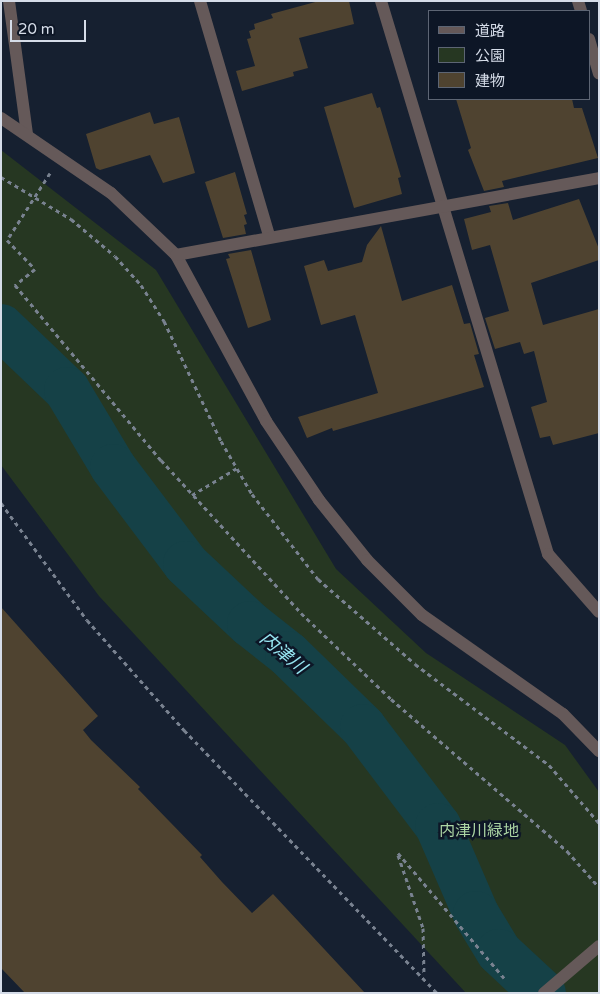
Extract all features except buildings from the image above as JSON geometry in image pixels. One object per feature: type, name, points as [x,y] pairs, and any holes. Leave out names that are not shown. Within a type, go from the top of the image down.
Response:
[{"type":"street","points":[[9,1],[27,134]]},
{"type":"street","points":[[200,1],[269,236]]},
{"type":"street","points":[[381,1],[548,554],[599,612]]},
{"type":"street","points":[[590,42],[599,74]]},
{"type":"street","points":[[1,118],[27,134],[111,194],[176,255],[266,421],[319,500],[367,560],[422,615],[564,714],[599,751]]},
{"type":"street","points":[[176,255],[269,236],[599,178]]},
{"type":"street","points":[[544,993],[599,946]]},
{"type":"path","points":[[60,158],[7,240],[34,269],[15,285],[192,495],[301,613],[384,693],[566,851],[599,887]]},
{"type":"path","points":[[1,177],[71,218],[115,256],[140,285],[164,321],[237,468],[282,537],[318,579],[415,664],[549,765],[599,823]]},
{"type":"path","points":[[192,495],[237,468]]},
{"type":"path","points":[[1,503],[86,620],[184,730],[424,976],[438,993]]},
{"type":"path","points":[[424,976],[423,928],[398,854],[504,978]]},
{"type":"green space","name":"内津川緑地","points":[[1,150],[156,270],[336,569],[426,653],[565,745],[599,792],[599,993],[466,993],[99,596],[1,465]]},
{"type":"waterway","name":"内津川","points":[[1,327],[67,390],[113,467],[186,564],[250,624],[288,654],[363,727],[438,826],[476,914],[499,952],[543,993]]}]
